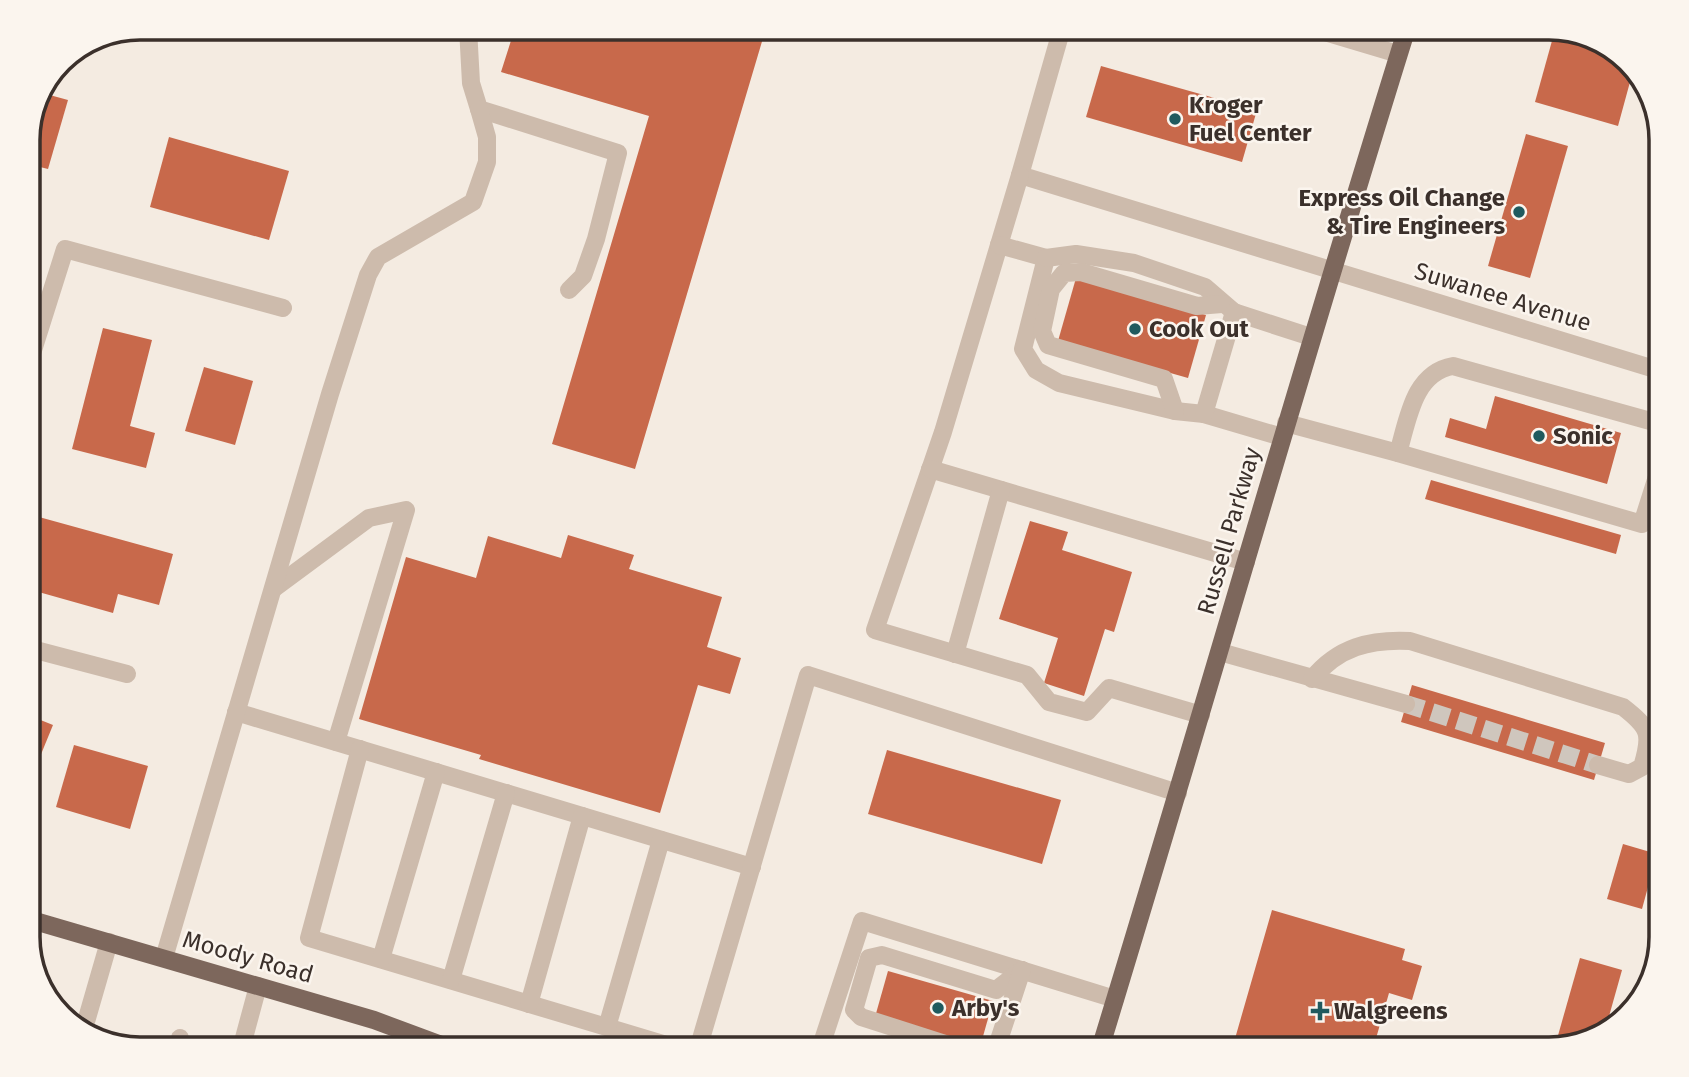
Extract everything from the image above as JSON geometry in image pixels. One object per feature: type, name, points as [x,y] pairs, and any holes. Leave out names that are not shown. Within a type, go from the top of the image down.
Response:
[{"type":"main road","name":"Russell Parkway","points":[[1104,1037],[1220,652],[1331,270],[1403,40]]},
{"type":"main road","name":"Moody Road","points":[[40,922],[374,1020],[420,1037]]},
{"type":"street","points":[[164,958],[368,275],[378,257],[473,202],[486,162],[487,137],[471,83],[469,40]]},
{"type":"street","points":[[1059,40],[930,469],[875,630],[1027,675],[1049,702],[1087,712],[1109,688],[1201,715]]},
{"type":"street","points":[[1351,40],[1398,54]]},
{"type":"street","points":[[479,110],[618,153],[596,239],[583,276],[569,290]]},
{"type":"street","name":"Suwanee Avenue","points":[[1020,175],[1649,367]]},
{"type":"street","points":[[999,246],[1046,258],[1076,254],[1134,263],[1205,287],[1228,308]]},
{"type":"street","points":[[40,328],[65,248],[283,308]]},
{"type":"street","points":[[1046,258],[1023,349],[1036,370],[1059,383],[1175,411],[1204,414],[1398,453],[1642,524],[1649,502]]},
{"type":"street","points":[[1175,411],[1164,379],[1048,345],[1042,331],[1051,289],[1064,273],[1081,272],[1196,306],[1228,308],[1311,337]]},
{"type":"street","points":[[1204,414],[1228,308]]},
{"type":"street","points":[[1398,453],[1415,397],[1426,377],[1453,366],[1649,421]]},
{"type":"street","points":[[930,469],[1245,562]]},
{"type":"street","points":[[955,654],[1001,490]]},
{"type":"street","points":[[273,589],[369,518],[406,510],[336,742]]},
{"type":"street","points":[[1312,679],[1325,663],[1356,647],[1383,640],[1410,641],[1623,707],[1641,720],[1649,738]]},
{"type":"street","points":[[40,651],[127,674]]},
{"type":"street","points":[[1220,652],[1406,704]]},
{"type":"street","points":[[701,1037],[808,675],[1178,793]]},
{"type":"street","points":[[236,712],[751,867]]},
{"type":"street","points":[[1598,765],[1629,774],[1642,767],[1649,745]]},
{"type":"street","points":[[360,749],[309,937],[640,1037]]},
{"type":"street","points":[[381,959],[436,772]]},
{"type":"street","points":[[451,980],[506,793]]},
{"type":"street","points":[[529,1004],[582,816]]},
{"type":"street","points":[[607,1027],[661,840]]},
{"type":"street","points":[[824,1037],[862,921],[1115,999]]},
{"type":"street","points":[[86,1021],[109,942]]},
{"type":"street","points":[[924,1037],[862,1017],[854,1010],[869,958],[882,955],[996,990],[1022,970]]},
{"type":"street","points":[[1000,1037],[1022,970]]},
{"type":"street","points":[[244,1037],[258,986]]},
{"type":"building","points":[[511,40],[762,40],[635,469],[552,444],[649,116],[501,72]]},
{"type":"building","points":[[1552,40],[1575,44],[1604,57],[1630,82],[1618,126],[1535,102]]},
{"type":"building","points":[[1101,66],[1257,110],[1242,162],[1086,117]]},
{"type":"building","points":[[51,95],[68,100],[48,169],[40,167],[40,133]]},
{"type":"building","points":[[1526,134],[1568,146],[1530,278],[1488,266]]},
{"type":"building","points":[[169,137],[289,171],[269,240],[150,207]]},
{"type":"building","points":[[1076,278],[1206,315],[1188,378],[1058,341]]},
{"type":"building","points":[[103,328],[152,340],[130,426],[155,433],[146,468],[72,449]]},
{"type":"building","points":[[204,367],[253,381],[235,445],[185,431]]},
{"type":"building","points":[[1495,396],[1621,433],[1607,484],[1445,437],[1450,418],[1486,429]]},
{"type":"building","points":[[1431,480],[1621,535],[1616,554],[1425,499]]},
{"type":"building","points":[[40,517],[173,554],[159,605],[118,594],[113,613],[40,592]]},
{"type":"building","points":[[1030,521],[1068,532],[1062,550],[1132,572],[1114,632],[1105,629],[1084,696],[1044,683],[1058,638],[999,619]]},
{"type":"building","points":[[568,535],[634,555],[629,569],[722,597],[707,647],[741,658],[730,694],[698,685],[660,813],[479,759],[481,755],[359,719],[406,557],[476,578],[488,536],[561,558]]},
{"type":"building","points":[[1412,685],[1605,743],[1594,780],[1401,722]]},
{"type":"building","points":[[40,720],[53,725],[40,757]]},
{"type":"building","points":[[74,745],[148,766],[130,829],[56,807]]},
{"type":"building","points":[[887,750],[1061,800],[1042,864],[868,814]]},
{"type":"building","points":[[1623,844],[1649,852],[1649,883],[1642,909],[1607,899]]},
{"type":"building","points":[[1272,910],[1405,949],[1402,960],[1422,966],[1412,1000],[1389,993],[1376,1037],[1235,1037]]},
{"type":"building","points":[[1580,958],[1622,970],[1609,1016],[1593,1026],[1558,1036]]},
{"type":"building","points":[[888,971],[993,1001],[983,1037],[945,1037],[875,1017]]},
{"type":"tunnel","points":[[1406,704],[1598,765]]},
{"type":"place","name":"Kroger Fuel Center","points":[[1175,119]]},
{"type":"place","name":"Express Oil Change & Tire Engineers","points":[[1519,212]]},
{"type":"place","name":"Cook Out","points":[[1135,329]]},
{"type":"place","name":"Sonic","points":[[1539,436]]},
{"type":"place","name":"Arby's","points":[[938,1008]]},
{"type":"place","name":"Walgreens","points":[[1320,1011]]}]
